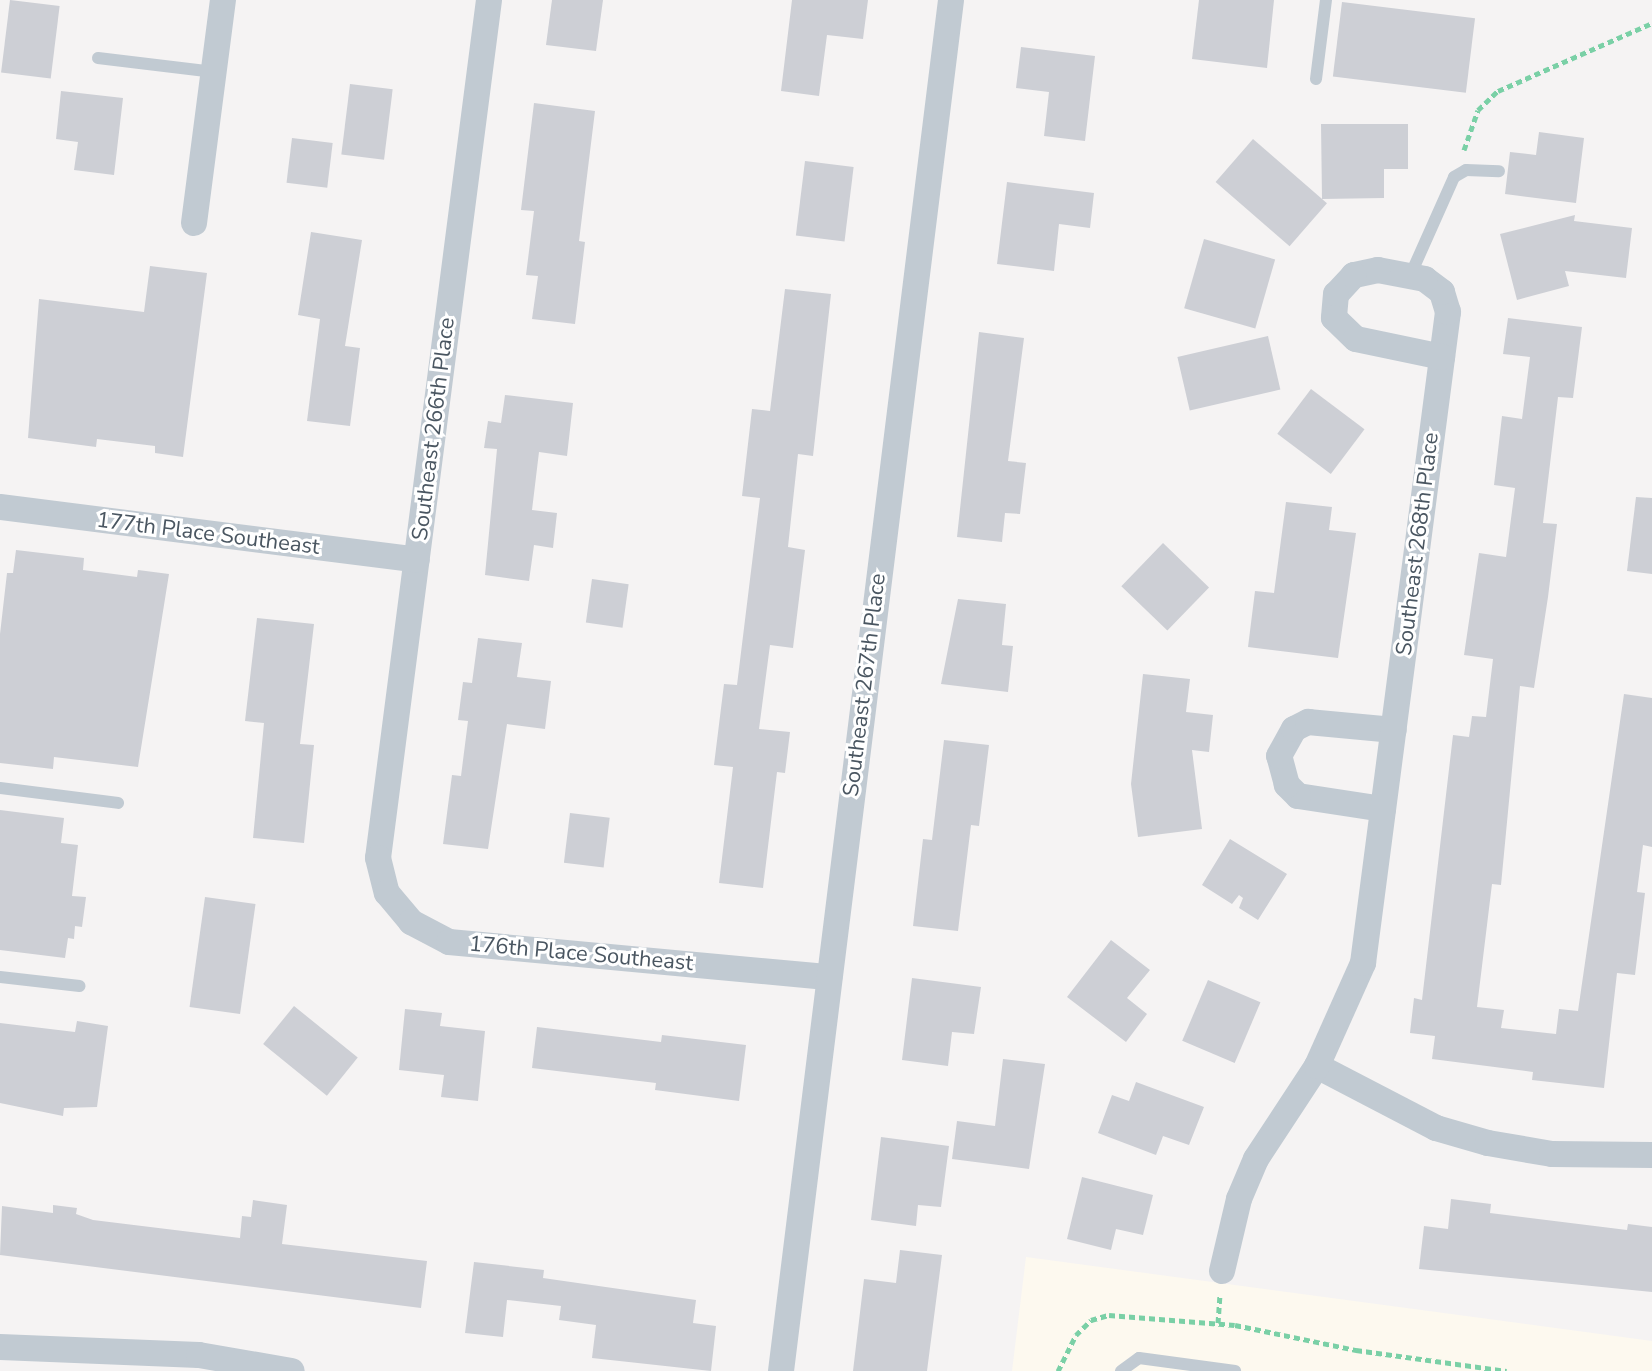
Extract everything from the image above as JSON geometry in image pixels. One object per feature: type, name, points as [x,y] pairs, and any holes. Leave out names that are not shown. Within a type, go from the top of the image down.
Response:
[{"type":"street","points":[[194,223],[223,0]]},
{"type":"street","name":"Southeast 266th Place","points":[[378,858],[489,0]]},
{"type":"street","name":"Southeast 267th Place","points":[[781,1371],[951,0]]},
{"type":"street","name":"Southeast 268th Place","points":[[1222,1271],[1239,1199],[1256,1159],[1317,1066],[1363,963],[1448,312],[1442,292],[1410,276],[1378,270],[1354,275],[1336,294],[1334,318],[1356,339],[1442,357]]},
{"type":"street","name":"177th Place Southeast","points":[[0,507],[417,560]]},
{"type":"street","points":[[1383,809],[1298,796],[1287,785],[1279,756],[1294,729],[1308,722],[1394,730]]},
{"type":"street","name":"176th Place Southeast","points":[[378,858],[387,893],[411,922],[449,942],[829,977]]},
{"type":"street","points":[[1317,1066],[1436,1128],[1488,1143],[1552,1154],[1652,1155]]},
{"type":"street","points":[[0,1347],[199,1355],[292,1371]]},
{"type":"lane","points":[[1316,79],[1326,0]]},
{"type":"lane","points":[[98,58],[214,72]]},
{"type":"lane","points":[[1410,276],[1454,177],[1466,170],[1499,171]]},
{"type":"lane","points":[[0,788],[118,803]]},
{"type":"lane","points":[[0,977],[79,986]]},
{"type":"lane","points":[[1121,1371],[1139,1358],[1235,1371]]},
{"type":"path","points":[[1454,177],[1487,99],[1652,23]]},
{"type":"path","points":[[1058,1371],[1076,1335],[1091,1320],[1109,1315],[1235,1325],[1356,1350],[1507,1371]]},
{"type":"shaded area","points":[[1026,1257],[1652,1341],[1652,1371],[1012,1371]]},
{"type":"building","points":[[10,0],[60,6],[51,79],[1,72]]},
{"type":"building","points":[[552,0],[603,0],[596,51],[546,45]]},
{"type":"building","points":[[792,0],[868,0],[863,39],[827,35],[819,96],[781,91]]},
{"type":"building","points":[[1199,0],[1274,0],[1267,68],[1192,59]]},
{"type":"building","points":[[1342,2],[1475,18],[1466,93],[1333,76]]},
{"type":"building","points":[[1021,47],[1095,56],[1085,141],[1044,136],[1049,92],[1016,88]]},
{"type":"building","points":[[350,84],[393,89],[384,160],[341,154]]},
{"type":"building","points":[[61,91],[123,98],[114,175],[74,170],[78,142],[56,139]]},
{"type":"building","points":[[534,103],[595,111],[579,241],[585,242],[575,324],[532,319],[538,276],[526,275],[534,211],[521,210]]},
{"type":"building","points":[[1321,124],[1408,124],[1408,169],[1384,169],[1384,198],[1322,199]]},
{"type":"building","points":[[1539,132],[1584,138],[1576,203],[1505,194],[1510,152],[1536,155]]},
{"type":"building","points":[[292,138],[333,143],[327,188],[287,183]]},
{"type":"building","points":[[1253,139],[1327,203],[1290,246],[1216,182]]},
{"type":"building","points":[[805,161],[854,167],[844,241],[796,235]]},
{"type":"building","points":[[1007,182],[1094,193],[1090,228],[1059,224],[1054,271],[997,264]]},
{"type":"building","points":[[1575,215],[1574,221],[1632,228],[1626,278],[1565,271],[1569,286],[1517,300],[1500,234]]},
{"type":"building","points":[[311,232],[362,240],[345,346],[360,348],[350,426],[307,421],[320,319],[298,315]]},
{"type":"building","points":[[1204,239],[1275,259],[1255,329],[1184,308]]},
{"type":"building","points":[[150,266],[207,273],[183,457],[155,453],[155,446],[97,439],[96,447],[28,438],[39,299],[144,312]]},
{"type":"building","points":[[785,289],[831,294],[813,456],[798,454],[788,547],[805,550],[793,648],[770,645],[759,729],[790,732],[785,773],[777,772],[763,888],[719,883],[733,767],[714,765],[724,684],[737,685],[760,498],[742,496],[752,409],[770,411]]},
{"type":"building","points":[[1508,318],[1582,327],[1573,398],[1558,397],[1543,523],[1557,524],[1548,597],[1534,688],[1520,686],[1501,885],[1492,884],[1477,1007],[1504,1010],[1501,1028],[1556,1034],[1559,1009],[1578,1011],[1624,694],[1652,698],[1652,847],[1643,845],[1637,892],[1645,893],[1635,975],[1617,973],[1604,1088],[1532,1080],[1533,1072],[1432,1059],[1435,1036],[1410,1033],[1414,998],[1422,1000],[1453,735],[1469,737],[1472,716],[1486,717],[1493,659],[1464,655],[1479,553],[1506,557],[1515,488],[1494,485],[1502,416],[1522,419],[1530,357],[1503,354]]},
{"type":"building","points":[[979,332],[1024,338],[1008,461],[1026,463],[1020,514],[1005,513],[1002,542],[957,537]]},
{"type":"building","points":[[1268,336],[1280,390],[1190,411],[1177,357]]},
{"type":"building","points":[[1311,389],[1365,429],[1331,474],[1277,434]]},
{"type":"building","points":[[505,395],[573,403],[567,456],[539,452],[532,510],[557,513],[553,548],[534,545],[529,581],[485,575],[497,449],[484,448],[488,421],[501,423]]},
{"type":"building","points":[[1636,497],[1652,498],[1652,574],[1627,571]]},
{"type":"building","points":[[1286,502],[1332,507],[1329,530],[1356,533],[1338,658],[1248,647],[1255,591],[1274,593]]},
{"type":"building","points":[[1163,543],[1209,587],[1167,631],[1121,586]]},
{"type":"building","points":[[16,550],[84,558],[83,570],[137,577],[138,570],[169,574],[138,767],[54,757],[53,769],[0,763],[0,634],[7,573],[13,573]]},
{"type":"building","points":[[592,579],[629,584],[623,628],[586,623]]},
{"type":"building","points":[[958,599],[1006,604],[1002,645],[1013,646],[1008,692],[941,684]]},
{"type":"building","points":[[257,618],[314,624],[300,744],[314,745],[304,843],[253,838],[264,723],[245,721]]},
{"type":"building","points":[[478,638],[522,643],[517,677],[551,681],[545,729],[507,724],[488,849],[443,844],[452,775],[461,776],[468,721],[458,720],[463,682],[472,683]]},
{"type":"building","points":[[1143,674],[1190,679],[1186,712],[1213,715],[1209,752],[1192,750],[1202,829],[1138,837],[1131,784]]},
{"type":"building","points":[[944,740],[989,745],[979,826],[971,825],[958,931],[913,926],[923,839],[932,840]]},
{"type":"building","points":[[0,810],[64,818],[61,843],[78,845],[72,896],[86,897],[82,927],[75,926],[74,939],[68,938],[65,958],[0,950]]},
{"type":"building","points":[[570,813],[610,818],[604,868],[564,863]]},
{"type":"building","points":[[1230,839],[1287,874],[1258,920],[1239,908],[1243,898],[1239,895],[1232,904],[1202,885]]},
{"type":"building","points":[[205,897],[256,904],[240,1014],[190,1007]]},
{"type":"building","points":[[1111,940],[1150,970],[1127,998],[1147,1014],[1126,1042],[1067,997]]},
{"type":"building","points":[[912,978],[981,987],[974,1034],[952,1032],[948,1066],[902,1060]]},
{"type":"building","points":[[1208,980],[1260,1002],[1235,1063],[1182,1041]]},
{"type":"building","points":[[294,1006],[358,1058],[327,1096],[263,1044]]},
{"type":"building","points":[[405,1009],[442,1013],[440,1026],[485,1031],[478,1101],[441,1097],[444,1075],[399,1070]]},
{"type":"building","points":[[77,1021],[108,1026],[97,1107],[64,1108],[63,1116],[0,1103],[0,1023],[75,1032]]},
{"type":"building","points":[[537,1027],[661,1042],[662,1035],[746,1045],[739,1101],[655,1090],[656,1083],[532,1068]]},
{"type":"building","points":[[1003,1059],[1045,1064],[1029,1169],[952,1159],[957,1121],[995,1126]]},
{"type":"building","points":[[1136,1082],[1204,1107],[1189,1145],[1163,1136],[1156,1155],[1098,1133],[1112,1095],[1129,1101]]},
{"type":"building","points":[[881,1137],[949,1146],[941,1207],[918,1205],[916,1226],[871,1220]]},
{"type":"building","points":[[1082,1177],[1153,1195],[1143,1235],[1116,1229],[1111,1250],[1067,1239]]},
{"type":"building","points":[[1451,1199],[1491,1204],[1490,1213],[1627,1230],[1628,1224],[1652,1227],[1652,1292],[1419,1269],[1424,1226],[1448,1229]]},
{"type":"building","points":[[253,1200],[287,1205],[282,1244],[427,1261],[421,1308],[0,1255],[2,1206],[53,1213],[53,1205],[77,1208],[76,1214],[93,1220],[240,1238],[242,1216],[251,1217]]},
{"type":"building","points":[[900,1250],[942,1255],[927,1371],[853,1371],[864,1279],[896,1283]]},
{"type":"building","points":[[474,1262],[544,1270],[543,1278],[696,1300],[693,1323],[716,1326],[711,1371],[592,1358],[596,1325],[559,1320],[561,1306],[507,1300],[503,1337],[465,1333]]}]
